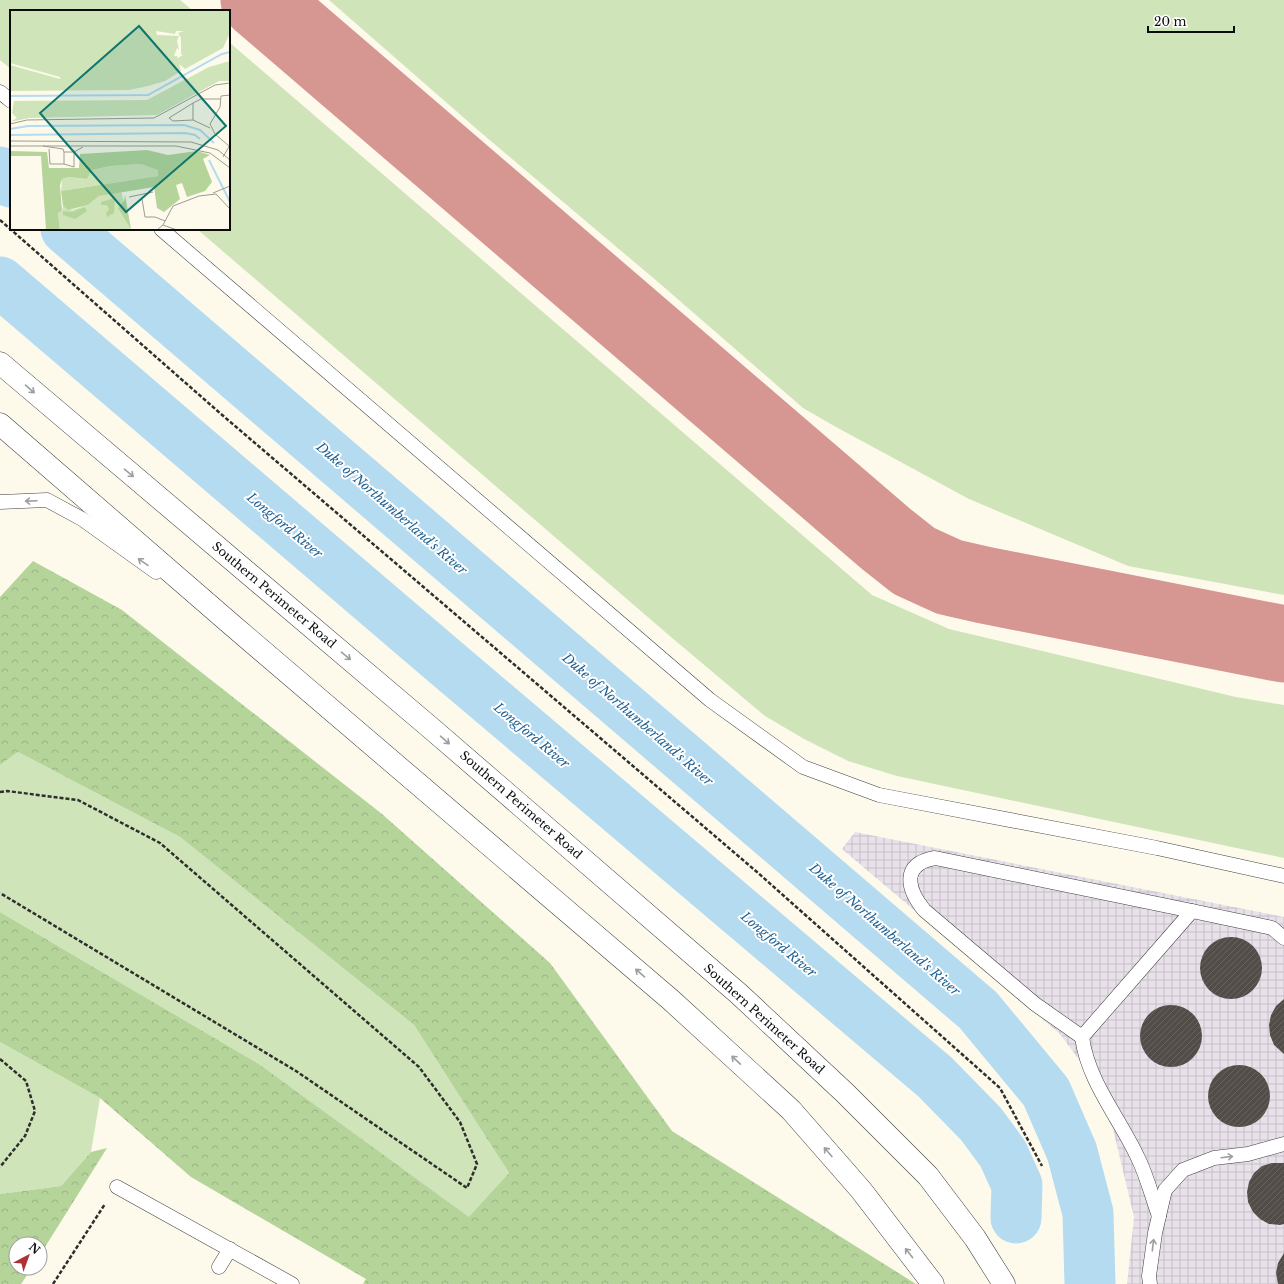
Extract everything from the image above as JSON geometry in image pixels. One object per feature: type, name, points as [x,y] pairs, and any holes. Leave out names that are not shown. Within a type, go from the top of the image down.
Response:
[{"type":"street","name":"Southern Perimeter Road","points":[[0,364],[432,729],[739,994],[845,1093],[928,1176],[975,1238],[1004,1284]]},
{"type":"street","points":[[0,424],[232,625],[671,1000],[791,1110],[861,1190],[933,1284]]},
{"type":"lane","points":[[0,92],[10,100]]},
{"type":"lane","points":[[162,230],[710,700],[803,767],[879,795],[1157,848],[1284,876]]},
{"type":"lane","points":[[0,502],[47,500],[82,519],[232,625]]},
{"type":"lane","points":[[1082,1037],[1035,1004],[924,910],[915,899],[910,887],[911,876],[915,866],[923,860],[935,858],[1272,928],[1284,938]]},
{"type":"lane","points":[[1159,1216],[1138,1158],[1095,1082],[1083,1050],[1082,1037],[1192,911]]},
{"type":"lane","points":[[1150,1284],[1155,1233],[1165,1190],[1183,1170],[1214,1158],[1248,1154],[1284,1144]]},
{"type":"lane","points":[[117,1187],[292,1284]]},
{"type":"lane","points":[[219,1267],[230,1249]]},
{"type":"path","points":[[0,220],[10,229]]},
{"type":"path","points":[[11,230],[221,414],[757,872],[1000,1088],[1042,1166]]},
{"type":"path","points":[[0,792],[7,791],[78,800],[160,843],[418,1067],[460,1122],[477,1164],[467,1188],[296,1071],[0,893]]},
{"type":"path","points":[[0,1059],[26,1081],[35,1111],[25,1136],[0,1167]]},
{"type":"path","points":[[53,1284],[117,1187]]},
{"type":"shaded area","points":[[855,832],[1284,917],[1284,1284],[1127,1284],[1134,1217],[1113,1129],[1082,1064],[1060,1034],[842,849]]},
{"type":"green space","points":[[0,0],[180,0],[192,10],[10,10],[10,68],[0,60]]},
{"type":"green space","points":[[329,0],[1284,0],[1284,595],[1128,566],[969,499],[803,408],[658,282],[479,131]]},
{"type":"green space","points":[[230,43],[872,595],[949,629],[1236,697],[1284,705],[1284,858],[897,776],[848,761],[804,739],[765,716],[671,637],[198,230],[230,230]]},
{"type":"green space","points":[[33,561],[122,610],[382,814],[550,963],[672,1131],[916,1284],[363,1284],[366,1279],[191,1177],[100,1098],[0,1042],[0,912],[259,1064],[469,1217],[509,1173],[414,1025],[180,837],[18,752],[0,765],[0,597]]},
{"type":"green space","points":[[18,752],[180,837],[414,1025],[509,1173],[470,1218],[259,1064],[0,912],[0,765]]},
{"type":"green space","points":[[0,1042],[100,1098],[91,1152],[61,1186],[0,1194]]},
{"type":"green space","points":[[107,1148],[48,1242],[48,1236],[8,1236],[8,1276],[26,1276],[21,1284],[0,1284],[0,1194],[61,1186],[91,1152]]},
{"type":"building","points":[[1225,937],[1237,937],[1253,946],[1260,956],[1262,968],[1260,980],[1253,990],[1237,999],[1225,999],[1214,994],[1205,985],[1200,974],[1200,962],[1205,951],[1214,942]]},
{"type":"building","points":[[1284,999],[1284,1054],[1274,1045],[1270,1035],[1269,1025],[1271,1015],[1276,1006]]},
{"type":"building","points":[[1165,1005],[1177,1005],[1193,1014],[1200,1024],[1202,1036],[1200,1048],[1193,1058],[1177,1067],[1165,1067],[1154,1062],[1145,1053],[1140,1042],[1140,1030],[1145,1019],[1154,1010]]},
{"type":"building","points":[[1233,1065],[1245,1065],[1261,1074],[1268,1084],[1270,1096],[1268,1108],[1261,1118],[1245,1127],[1233,1127],[1222,1122],[1213,1113],[1208,1102],[1208,1090],[1213,1079],[1222,1070]]},
{"type":"building","points":[[1272,1163],[1284,1163],[1284,1224],[1280,1225],[1269,1224],[1260,1219],[1253,1212],[1248,1202],[1247,1192],[1249,1182],[1254,1173],[1262,1166]]},
{"type":"building","points":[[1284,1253],[1284,1284],[1278,1284],[1276,1273],[1278,1263]]},
{"type":"waterway","name":"Duke of Northumberland's River","points":[[0,172],[10,181]]},
{"type":"waterway","name":"Duke of Northumberland's River","points":[[67,230],[978,1010],[1046,1092],[1072,1152],[1088,1213],[1090,1284]]},
{"type":"waterway","name":"Longford River","points":[[0,282],[935,1077],[981,1124],[1003,1154],[1017,1185],[1016,1218]]},
{"type":"taxiway","points":[[259,0],[885,538],[914,561],[949,577],[984,585],[1284,644]]}]
